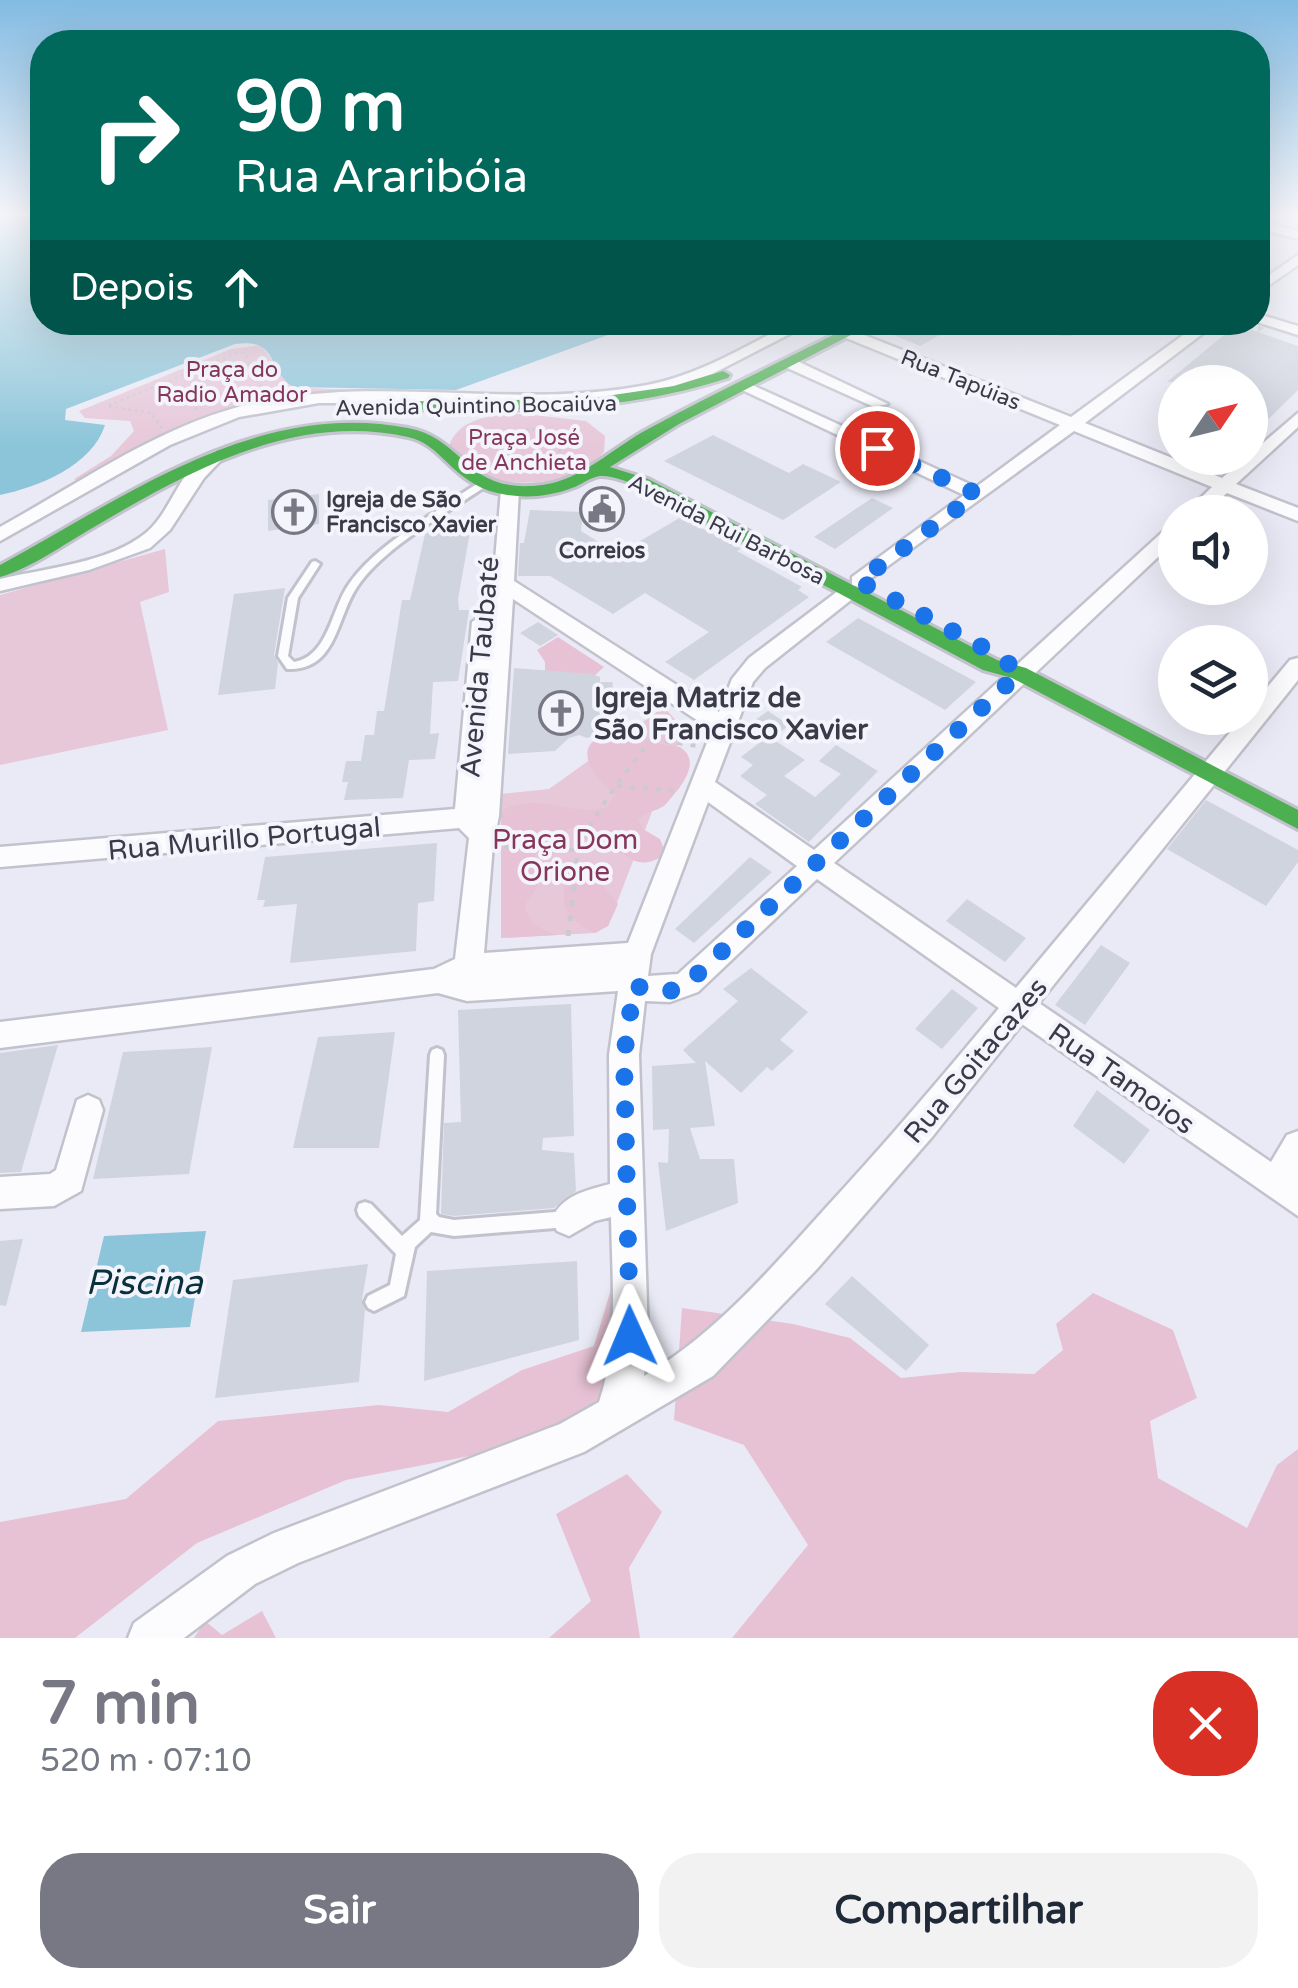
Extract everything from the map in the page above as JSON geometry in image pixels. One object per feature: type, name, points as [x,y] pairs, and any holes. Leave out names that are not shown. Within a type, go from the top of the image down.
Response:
[{"type":"main road","name":"Avenida Quintino Bocaiúva","points":[[121,493],[207,437],[295,413],[367,405],[566,406],[641,400],[688,389],[823,335]]},
{"type":"main road","name":"Avenida Quintino Bocaiúva","points":[[121,493],[225,450],[280,434],[352,426],[409,433],[444,447],[451,462],[496,487],[554,488],[594,472],[628,448],[789,364],[830,335]]},
{"type":"main road","points":[[444,447],[456,424],[512,406]]},
{"type":"main road","name":"Avenida Rui Barbosa","points":[[566,406],[616,424],[642,468],[990,666],[1019,673],[1298,820]]},
{"type":"main road","name":"Avenida Rui Barbosa","points":[[594,472],[613,472],[642,482],[854,587]]},
{"type":"main road","points":[[0,546],[121,493]]},
{"type":"main road","points":[[0,572],[121,493]]},
{"type":"street","points":[[1270,322],[1298,331]]},
{"type":"street","points":[[0,535],[158,441],[230,414],[294,402],[374,396],[583,396],[649,389],[680,381],[778,335]]},
{"type":"street","name":"Rua Tapúias","points":[[857,335],[1298,515]]},
{"type":"street","points":[[613,1414],[626,1378],[630,1336],[624,1056],[636,970],[718,738],[748,672],[977,494],[1194,335]]},
{"type":"street","points":[[789,364],[880,404]]},
{"type":"street","points":[[744,387],[977,494]]},
{"type":"street","points":[[1214,495],[1298,418]]},
{"type":"street","points":[[0,585],[116,554],[152,538],[194,475],[225,450]]},
{"type":"street","name":"Avenida Taubaté","points":[[477,817],[502,583],[496,487]]},
{"type":"street","name":"Avenida Taubaté","points":[[490,846],[477,817],[496,487]]},
{"type":"street","points":[[0,1035],[467,978],[565,959],[636,970],[668,992],[688,983],[1158,546]]},
{"type":"street","points":[[502,583],[686,702],[718,738]]},
{"type":"street","name":"Rua Goitacazes","points":[[150,1638],[241,1570],[288,1547],[571,1439],[700,1364],[741,1325],[870,1184],[1020,1007],[1298,665]]},
{"type":"street","name":"Rua Tamoios","points":[[699,789],[816,863],[1287,1192]]},
{"type":"street","name":"Rua Murillo Portugal","points":[[0,857],[477,817]]},
{"type":"street","points":[[467,978],[490,846]]},
{"type":"street","points":[[467,978],[618,978],[636,970]]},
{"type":"street","points":[[0,1193],[54,1190],[70,1180],[88,1110]]},
{"type":"street","points":[[1287,1192],[1298,1146]]},
{"type":"street","points":[[568,1218],[589,1222],[627,1206]]},
{"type":"lane","points":[[315,564],[294,598],[283,656],[291,666],[306,666],[320,658],[358,578],[496,487]]},
{"type":"lane","points":[[431,1222],[426,1205],[437,1055]]},
{"type":"lane","points":[[365,1210],[405,1251]]},
{"type":"lane","points":[[431,1222],[454,1228],[568,1218]]},
{"type":"lane","points":[[374,1302],[398,1290],[409,1239],[431,1222]]},
{"type":"path","points":[[158,441],[162,428],[150,412],[107,406],[239,352],[245,353],[259,384]]},
{"type":"path","points":[[521,430],[543,431],[558,438],[560,450],[555,455],[528,464],[501,457],[498,442],[521,430]]},
{"type":"path","points":[[613,711],[626,708],[632,694],[649,678]]},
{"type":"path","points":[[631,701],[652,710]]},
{"type":"path","points":[[565,959],[578,850],[652,738],[671,713],[686,702]]},
{"type":"path","points":[[652,738],[718,738]]},
{"type":"path","points":[[617,786],[699,789]]},
{"type":"path","points":[[490,846],[578,850]]},
{"type":"green space","name":"Praça do Radio Amador","points":[[261,345],[292,387],[352,390],[316,400],[242,411],[82,484],[74,479],[111,456],[134,431],[130,421],[85,418],[79,411],[231,349]]},
{"type":"green space","name":"Praça José de Anchieta","points":[[525,414],[586,421],[605,436],[604,452],[577,472],[529,483],[478,479],[449,446],[461,428],[470,423],[492,416]]},
{"type":"green space","points":[[165,549],[169,592],[140,602],[168,730],[0,765],[0,595]]},
{"type":"green space","name":"Praça Dom Orione","points":[[664,707],[680,725],[682,734],[608,926],[595,933],[501,938],[501,794],[549,789]]},
{"type":"shaded area","points":[[558,637],[604,667],[594,676],[545,675],[545,662],[537,650]]},
{"type":"shaded area","points":[[620,732],[680,747],[690,760],[687,775],[667,803],[638,819],[643,829],[660,839],[664,849],[659,858],[635,861],[595,832],[582,828],[568,829],[562,837],[545,833],[533,838],[539,884],[525,905],[536,925],[557,935],[501,938],[501,811],[528,803],[580,809],[607,807],[615,794],[590,766],[588,748],[604,735]]},
{"type":"shaded area","points":[[587,872],[618,904],[608,926],[595,933],[572,918],[563,897],[568,878]]},
{"type":"shaded area","points":[[617,1269],[616,1386],[574,1436],[346,1480],[197,1543],[75,1638],[0,1638],[0,1522],[126,1499],[218,1421],[379,1405],[448,1412],[522,1370],[594,1346]]},
{"type":"shaded area","points":[[1093,1293],[1173,1330],[1197,1398],[1150,1421],[1158,1478],[1247,1528],[1277,1465],[1298,1449],[1298,1638],[732,1638],[808,1545],[744,1445],[674,1420],[682,1308],[793,1324],[850,1338],[901,1378],[960,1372],[1034,1374],[1063,1350],[1056,1324]]},
{"type":"shaded area","points":[[627,1474],[662,1512],[629,1568],[640,1638],[549,1638],[591,1601],[556,1514]]},
{"type":"shaded area","points":[[262,1611],[276,1638],[194,1638],[205,1621],[222,1635]]},
{"type":"water","points":[[0,292],[30,292],[30,335],[608,335],[456,390],[293,387],[259,345],[235,344],[66,409],[65,420],[105,425],[98,439],[62,472],[0,495]]},
{"type":"water","name":"Piscina","points":[[206,1231],[190,1327],[81,1332],[104,1236]]},
{"type":"building","points":[[894,335],[940,335],[920,346]]},
{"type":"building","points":[[1224,335],[1266,335],[1298,346],[1298,390],[1268,419],[1268,365],[1188,365]]},
{"type":"building","points":[[713,435],[789,473],[803,464],[841,482],[783,520],[664,461]]},
{"type":"building","name":"Igreja de São Francisco Xavier","points":[[319,494],[319,524],[268,531],[268,500]]},
{"type":"building","points":[[872,498],[893,508],[835,549],[814,537]]},
{"type":"building","points":[[530,510],[583,512],[581,531],[618,554],[681,517],[802,587],[798,590],[809,597],[694,680],[665,662],[709,632],[645,593],[613,614],[550,576],[518,576],[520,543],[524,543]]},
{"type":"building","points":[[450,521],[472,521],[458,599],[459,610],[469,610],[458,681],[433,682],[430,734],[439,733],[435,759],[409,760],[403,798],[344,800],[348,782],[342,782],[346,761],[361,761],[365,735],[374,735],[377,711],[384,711],[402,600],[410,600],[425,534]]},
{"type":"building","points":[[285,588],[274,655],[278,663],[275,689],[218,695],[234,594]]},
{"type":"building","points":[[858,618],[976,682],[945,710],[826,642]]},
{"type":"building","points":[[538,622],[558,635],[540,646],[520,633]]},
{"type":"building","name":"Igreja Matriz de São Francisco Xavier","points":[[514,668],[592,674],[600,677],[600,682],[613,682],[609,730],[587,738],[569,738],[555,751],[508,754]]},
{"type":"building","points":[[768,711],[789,725],[773,738],[751,723]]},
{"type":"building","points":[[768,736],[805,760],[784,776],[815,797],[841,774],[819,761],[836,745],[878,771],[809,842],[755,804],[767,795],[740,776],[753,765],[741,757]]},
{"type":"building","points":[[1206,800],[1298,850],[1298,862],[1266,906],[1167,849]]},
{"type":"building","points":[[437,843],[434,901],[418,903],[416,951],[290,963],[297,904],[263,907],[265,900],[257,900],[265,857]]},
{"type":"building","points":[[750,857],[772,872],[694,943],[675,929]]},
{"type":"building","points":[[967,899],[1026,938],[1005,962],[946,921]]},
{"type":"building","points":[[1101,945],[1130,963],[1085,1025],[1055,1005]]},
{"type":"building","points":[[751,968],[808,1012],[780,1040],[794,1051],[772,1071],[767,1067],[741,1093],[705,1061],[715,1126],[690,1128],[700,1159],[734,1159],[738,1203],[666,1231],[658,1162],[668,1163],[669,1129],[653,1130],[652,1066],[696,1063],[683,1050],[738,1001],[723,989]]},
{"type":"building","points":[[952,989],[978,1008],[942,1049],[915,1029]]},
{"type":"building","points":[[571,1004],[574,1136],[543,1138],[542,1150],[574,1153],[576,1191],[554,1208],[441,1214],[444,1123],[461,1122],[458,1010]]},
{"type":"building","points":[[395,1032],[379,1148],[293,1148],[318,1037]]},
{"type":"building","points":[[58,1045],[21,1172],[0,1173],[0,1053]]},
{"type":"building","points":[[212,1047],[189,1174],[93,1179],[123,1052]]},
{"type":"building","points":[[1097,1090],[1150,1130],[1124,1164],[1073,1126]]},
{"type":"building","points":[[23,1239],[6,1306],[0,1305],[0,1241]]},
{"type":"building","points":[[577,1261],[579,1340],[424,1381],[427,1271]]},
{"type":"building","points":[[368,1264],[362,1300],[365,1309],[359,1382],[215,1398],[233,1280]]},
{"type":"building","points":[[852,1276],[929,1345],[906,1371],[825,1304]]},
{"type":"traffic: fast","points":[[0,572],[194,465],[245,444],[297,431],[351,426],[407,432],[431,440],[465,473],[488,485],[515,491],[554,488],[591,473],[674,421],[844,335]]},
{"type":"traffic: fast","points":[[355,406],[586,404],[677,390],[723,375]]},
{"type":"traffic: fast","points":[[593,471],[613,472],[642,482],[990,665],[1019,673],[1298,820]]},
{"type":"place","name":"Correios","points":[[602,509]]},
{"type":"place","name":"Igreja de São Francisco Xavier","points":[[294,512]]},
{"type":"place","name":"Igreja Matriz de São Francisco Xavier","points":[[561,713]]},
{"type":"route","points":[[630,1336],[624,1056],[634,986],[668,992],[688,983],[1019,673],[1001,657],[859,581],[977,494],[877,448]]}]
